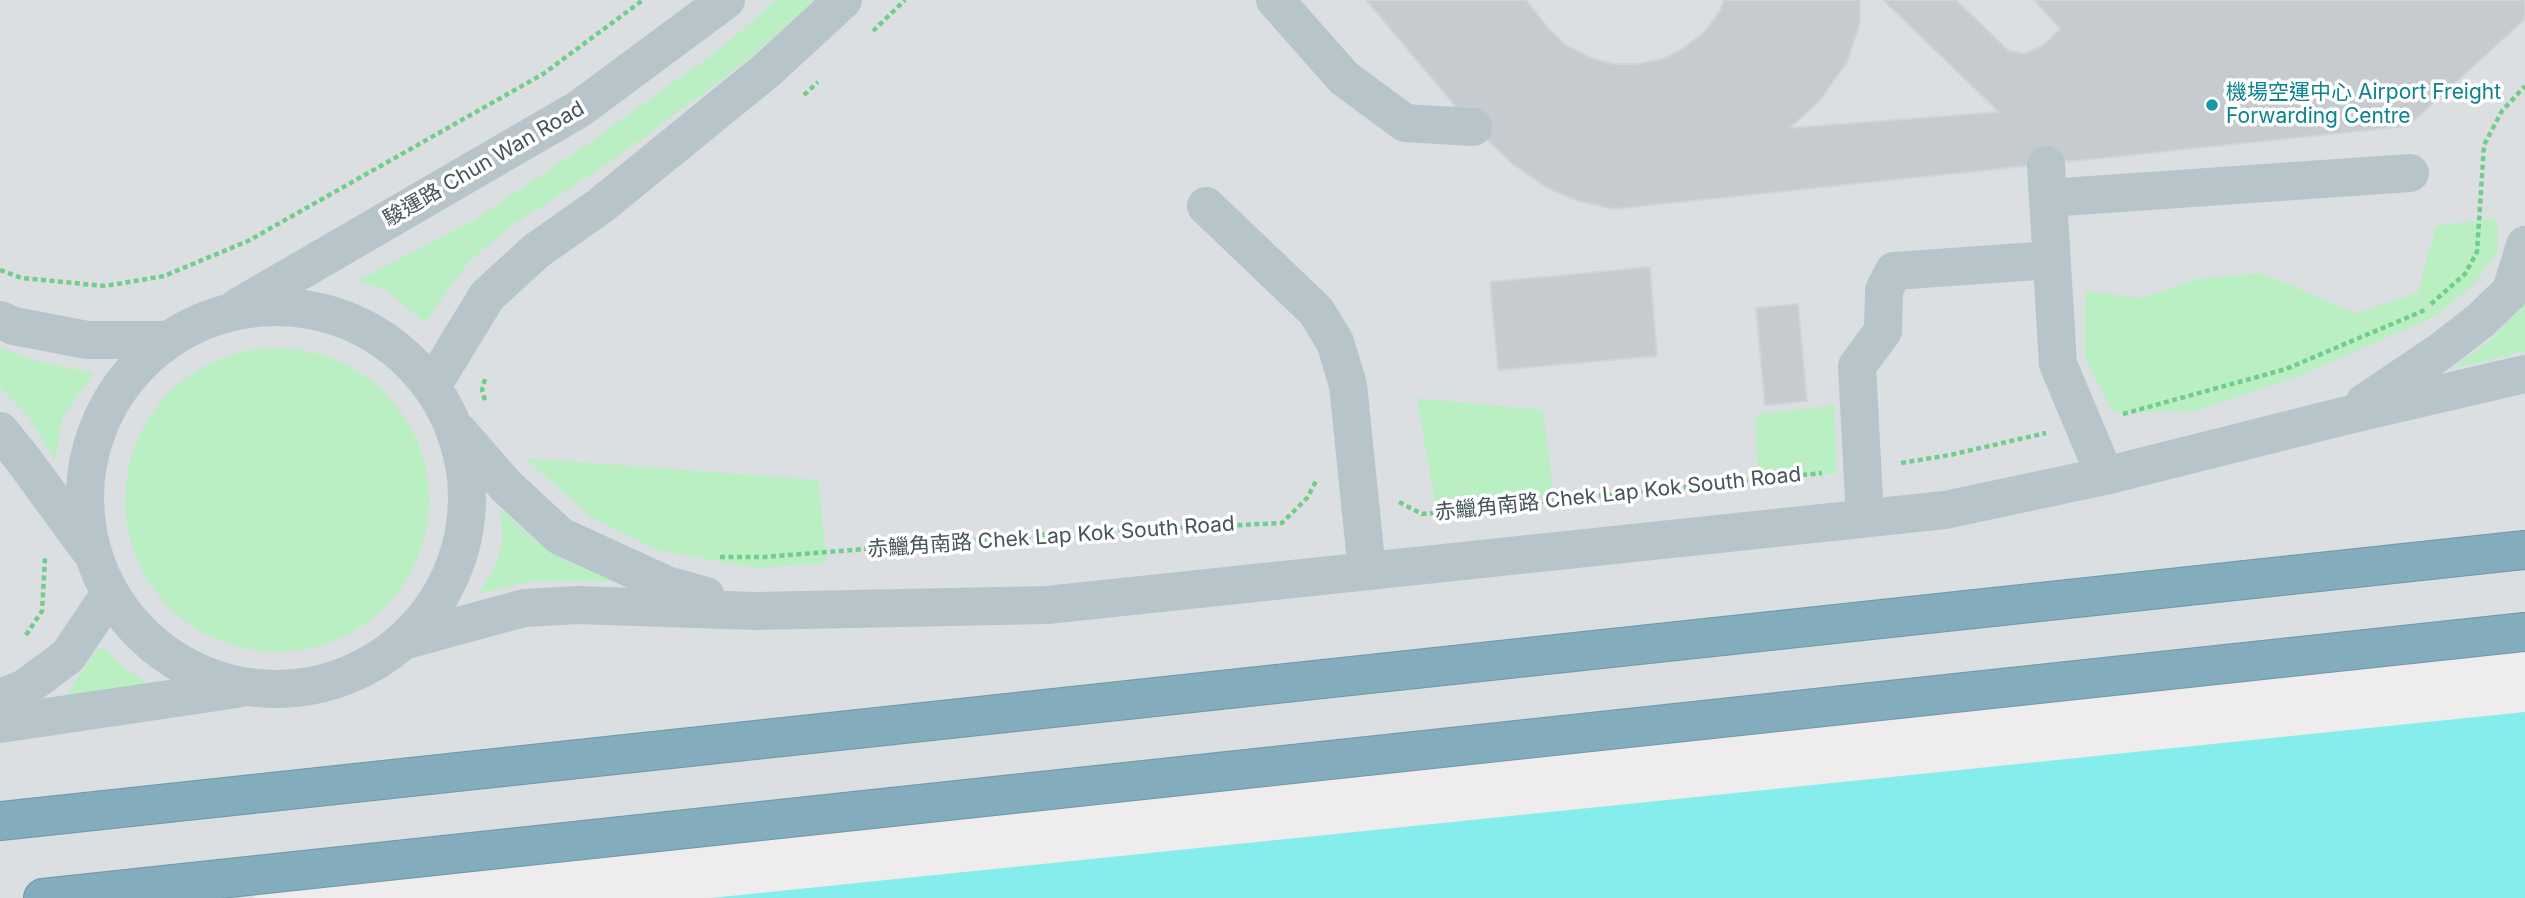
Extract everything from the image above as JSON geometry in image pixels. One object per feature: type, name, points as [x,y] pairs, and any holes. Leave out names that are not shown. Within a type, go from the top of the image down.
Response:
[{"type":"highway","points":[[0,821],[2525,551]]},
{"type":"highway","points":[[43,898],[2525,632]]},
{"type":"street","name":"駿運路 Chun Wan Road","points":[[231,312],[579,109],[726,0]]},
{"type":"street","points":[[432,386],[487,296],[537,251],[600,206],[767,70],[843,0]]},
{"type":"street","points":[[1275,0],[1344,78],[1405,123],[1473,127]]},
{"type":"street","points":[[2105,476],[2057,364],[2047,181],[2410,173]]},
{"type":"street","points":[[1206,206],[1316,311],[1335,342],[1348,385],[1367,571]]},
{"type":"street","points":[[2344,416],[2482,320],[2511,291],[2525,245]]},
{"type":"street","points":[[1865,518],[1857,366],[1883,331],[1884,290],[1894,271],[2051,260]]},
{"type":"street","points":[[91,553],[83,506],[88,458],[104,413],[131,372],[166,340],[197,323],[231,312],[276,306],[321,311],[365,327],[402,352],[432,386],[458,431],[506,486],[559,536],[667,585],[755,611]]},
{"type":"street","points":[[0,320],[14,326],[87,340],[166,340]]},
{"type":"street","points":[[403,641],[524,608],[578,605],[755,611],[1047,605],[1945,510],[2105,476],[2525,374]]},
{"type":"street","points":[[0,431],[91,553],[109,595],[148,642],[194,672],[220,681],[246,687],[289,689],[330,682],[369,665],[403,641],[436,604],[458,558],[468,510],[465,460],[458,431]]},
{"type":"street","points":[[0,698],[25,688],[68,656],[109,595]]},
{"type":"street","points":[[0,724],[246,687]]},
{"type":"path","points":[[0,270],[22,278],[104,286],[164,276],[248,241],[543,74],[643,0]]},
{"type":"path","name":"赤鱲角南路 Chek Lap Kok South Road","points":[[710,557],[764,557],[1055,534],[1282,523],[1307,498],[1318,478],[1379,475],[1391,498],[1422,514],[1862,458],[1950,455],[2084,424],[2286,369],[2424,310],[2465,274],[2477,252],[2484,145],[2502,111],[2525,86]]},
{"type":"path","points":[[482,390],[486,403]]},
{"type":"path","points":[[22,643],[42,611],[45,556]]},
{"type":"shaded area","points":[[0,0],[2525,0],[2525,638],[1044,815],[256,898],[0,898]]},
{"type":"green space","points":[[776,0],[815,0],[741,65],[609,163],[511,226],[468,262],[425,323],[387,290],[357,281],[474,220],[589,143],[724,46]]},
{"type":"green space","points":[[2497,218],[2498,250],[2476,282],[2438,315],[2300,376],[2195,411],[2114,413],[2085,358],[2085,291],[2141,298],[2197,279],[2262,273],[2355,313],[2418,293],[2436,226]]},
{"type":"green space","points":[[2525,303],[2525,351],[2451,369],[2493,338]]},
{"type":"green space","points":[[0,348],[35,361],[94,373],[63,417],[55,460],[29,418],[0,387]]},
{"type":"green space","points":[[277,348],[307,351],[335,360],[361,374],[384,393],[403,416],[417,442],[426,470],[429,500],[426,530],[417,558],[403,584],[384,607],[361,626],[335,640],[307,649],[277,652],[247,649],[219,640],[193,626],[170,607],[151,584],[137,558],[128,530],[125,500],[128,470],[137,442],[151,416],[170,393],[193,374],[219,360],[247,351]]},
{"type":"green space","points":[[1417,398],[1543,410],[1554,496],[1436,507]]},
{"type":"green space","points":[[1834,405],[1837,473],[1758,480],[1755,415]]},
{"type":"green space","points":[[525,458],[818,480],[827,563],[757,568],[657,550],[591,517]]},
{"type":"green space","points":[[500,508],[536,542],[617,581],[535,581],[479,593],[497,563],[503,538]]},
{"type":"green space","points":[[104,648],[147,684],[67,695],[96,650]]},
{"type":"water","points":[[2525,638],[2525,898],[256,898],[1044,815]]},
{"type":"pier","points":[[2525,635],[2525,712],[711,898],[253,898],[256,895],[1043,811]]},
{"type":"building","name":"機場空運中心 Airport Freight Forwarding Centre","points":[[1366,0],[1526,0],[1548,28],[1566,45],[1589,57],[1613,64],[1638,64],[1663,59],[1685,47],[1705,31],[1720,11],[1724,0],[1860,0],[1860,23],[1847,62],[1821,99],[1790,128],[1999,112],[1883,0],[1956,0],[2008,50],[2025,54],[2045,44],[2060,29],[2034,0],[2525,0],[2525,19],[2408,126],[1614,209],[1578,201],[1547,188],[1513,164],[1473,127]]},
{"type":"building","points":[[1650,267],[1657,356],[1498,370],[1490,282]]},
{"type":"building","points":[[1798,304],[1807,401],[1765,405],[1756,308]]},
{"type":"place","name":"機場空運中心 Airport Freight Forwarding Centre","points":[[2212,105]]}]
